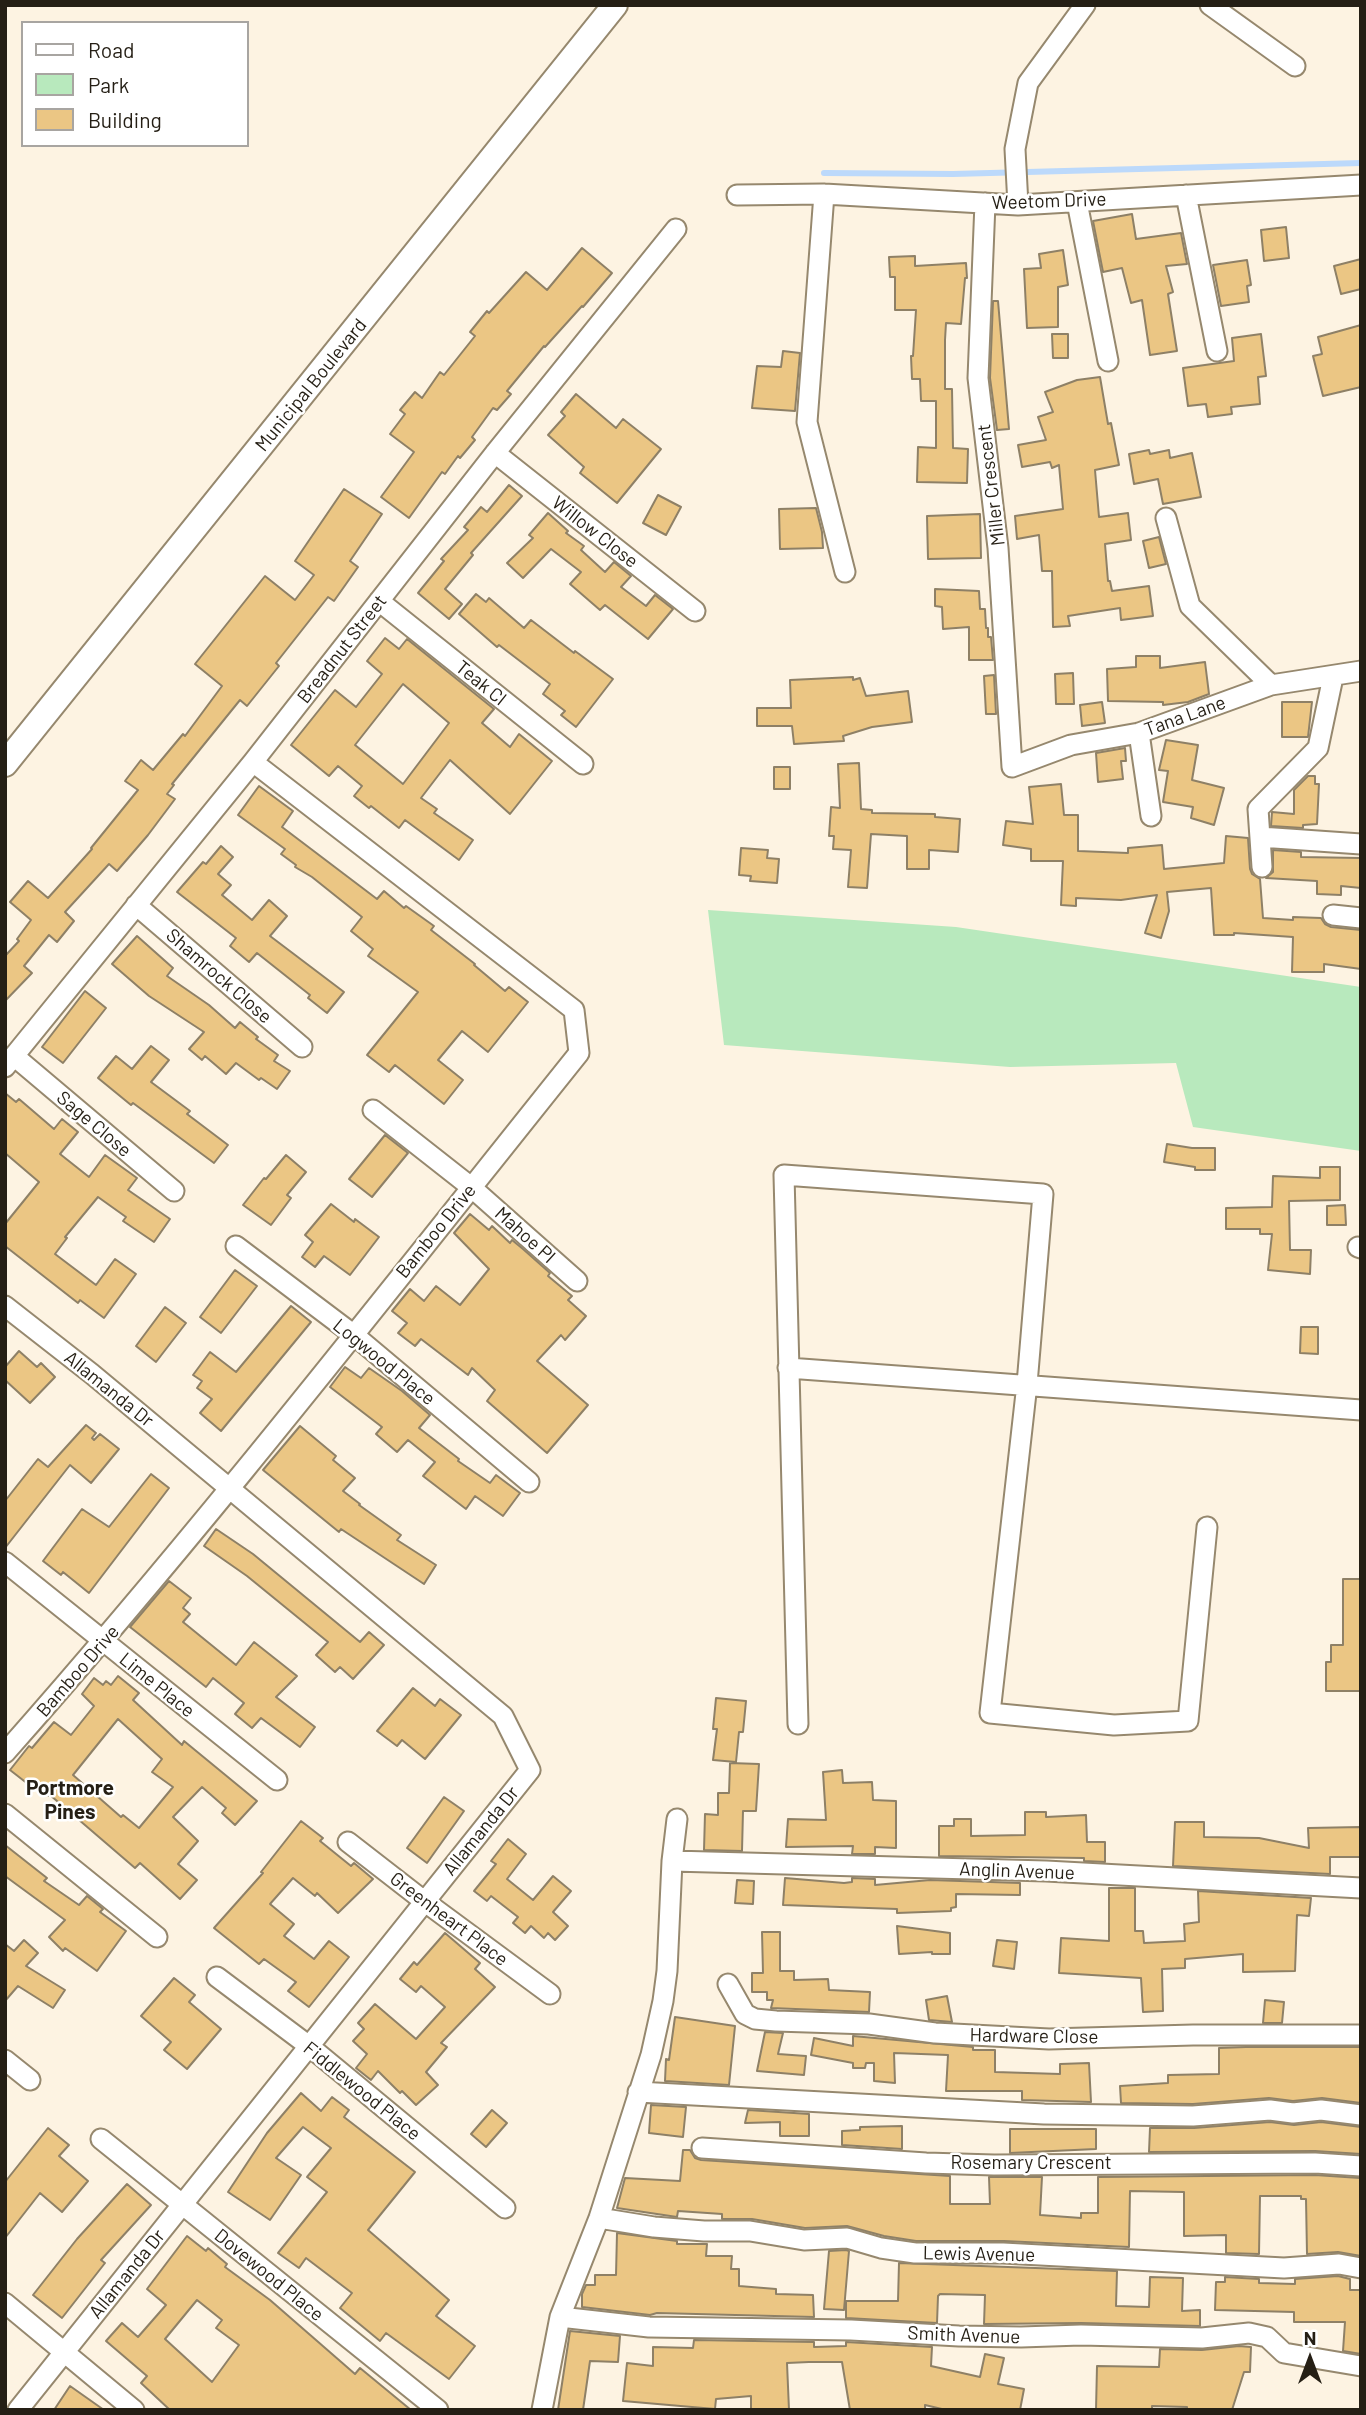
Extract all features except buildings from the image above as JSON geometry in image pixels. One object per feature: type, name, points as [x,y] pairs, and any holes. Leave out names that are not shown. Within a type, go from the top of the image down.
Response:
[{"type":"main road","name":"Municipal Boulevard","points":[[5,764],[615,5]]},
{"type":"street","points":[[1018,205],[1016,149],[1028,83],[1085,5]]},
{"type":"street","points":[[1210,5],[1295,66]]},
{"type":"street","name":"Weetom Drive","points":[[737,195],[824,194],[1018,205],[1361,185]]},
{"type":"street","points":[[824,194],[807,422],[845,572]]},
{"type":"street","points":[[1186,195],[1217,351]]},
{"type":"street","points":[[1077,202],[1108,361]]},
{"type":"street","name":"Miller Crescent","points":[[985,203],[978,378],[998,548],[1012,767]]},
{"type":"street","name":"Breadnut Street","points":[[10,1061],[253,762],[495,453],[676,229]]},
{"type":"street","name":"Willow Close","points":[[495,453],[695,611]]},
{"type":"street","points":[[1166,518],[1190,606],[1271,685]]},
{"type":"street","name":"Teak Cl","points":[[379,601],[583,764]]},
{"type":"street","name":"Tana Lane","points":[[1012,767],[1072,746],[1139,733],[1271,685],[1361,671]]},
{"type":"street","points":[[1262,867],[1258,809],[1318,748],[1333,677]]},
{"type":"street","points":[[1139,733],[1151,816]]},
{"type":"street","name":"Bamboo Drive","points":[[5,1754],[104,1642],[230,1489],[579,1054],[574,1010],[253,762]]},
{"type":"street","points":[[1260,837],[1361,844]]},
{"type":"street","name":"Shamrock Close","points":[[136,905],[302,1047]]},
{"type":"street","points":[[1333,915],[1361,918]]},
{"type":"street","name":"Sage Close","points":[[10,1061],[174,1191]]},
{"type":"street","name":"Mahoe Pl","points":[[373,1110],[471,1187],[577,1281]]},
{"type":"street","points":[[798,1724],[784,1175],[1044,1194],[1027,1384],[990,1713],[1114,1725],[1188,1721],[1207,1527]]},
{"type":"street","name":"Logwood Place","points":[[236,1247],[354,1335],[529,1482]]},
{"type":"street","name":"Allamanda Dr","points":[[5,1306],[92,1374],[503,1716],[530,1770],[18,2410]]},
{"type":"street","points":[[788,1368],[1361,1410]]},
{"type":"street","name":"Lime Place","points":[[5,1562],[277,1780]]},
{"type":"street","points":[[5,1814],[156,1937]]},
{"type":"street","points":[[542,2410],[560,2317],[599,2218],[651,2056],[667,1971],[672,1861],[677,1819]]},
{"type":"street","name":"Greenheart Place","points":[[348,1842],[550,1994]]},
{"type":"street","name":"Anglin Avenue","points":[[672,1861],[1046,1871],[1361,1888]]},
{"type":"street","name":"Fiddlewood Place","points":[[217,1977],[309,2046],[505,2208]]},
{"type":"street","name":"Hardware Close","points":[[728,1984],[745,2014],[755,2019],[776,2021],[869,2024],[935,2033],[1049,2039],[1361,2035]]},
{"type":"street","points":[[5,2060],[30,2080]]},
{"type":"street","points":[[638,2092],[1044,2114],[1194,2116],[1270,2110],[1293,2113],[1321,2110],[1361,2115]]},
{"type":"street","name":"Dovewood Place","points":[[101,2139],[438,2410]]},
{"type":"street","name":"Rosemary Crescent","points":[[702,2148],[994,2165],[1302,2162],[1361,2166]]},
{"type":"street","name":"Lewis Avenue","points":[[599,2218],[666,2228],[750,2231],[804,2240],[847,2238],[881,2248],[915,2253],[991,2253],[1284,2268],[1339,2264],[1361,2268]]},
{"type":"street","points":[[5,2303],[134,2410]]},
{"type":"street","name":"Smith Avenue","points":[[560,2317],[649,2327],[851,2330],[959,2336],[1202,2337],[1249,2333],[1267,2337],[1284,2353],[1361,2366]]},
{"type":"green space","points":[[708,910],[956,927],[1361,987],[1361,1151],[1193,1127],[1176,1063],[1010,1067],[724,1045]]},
{"type":"waterway","points":[[824,173],[953,174],[1361,163]]},
{"type":"district","name":"Portmore Pines","points":[[70,1800]]}]
